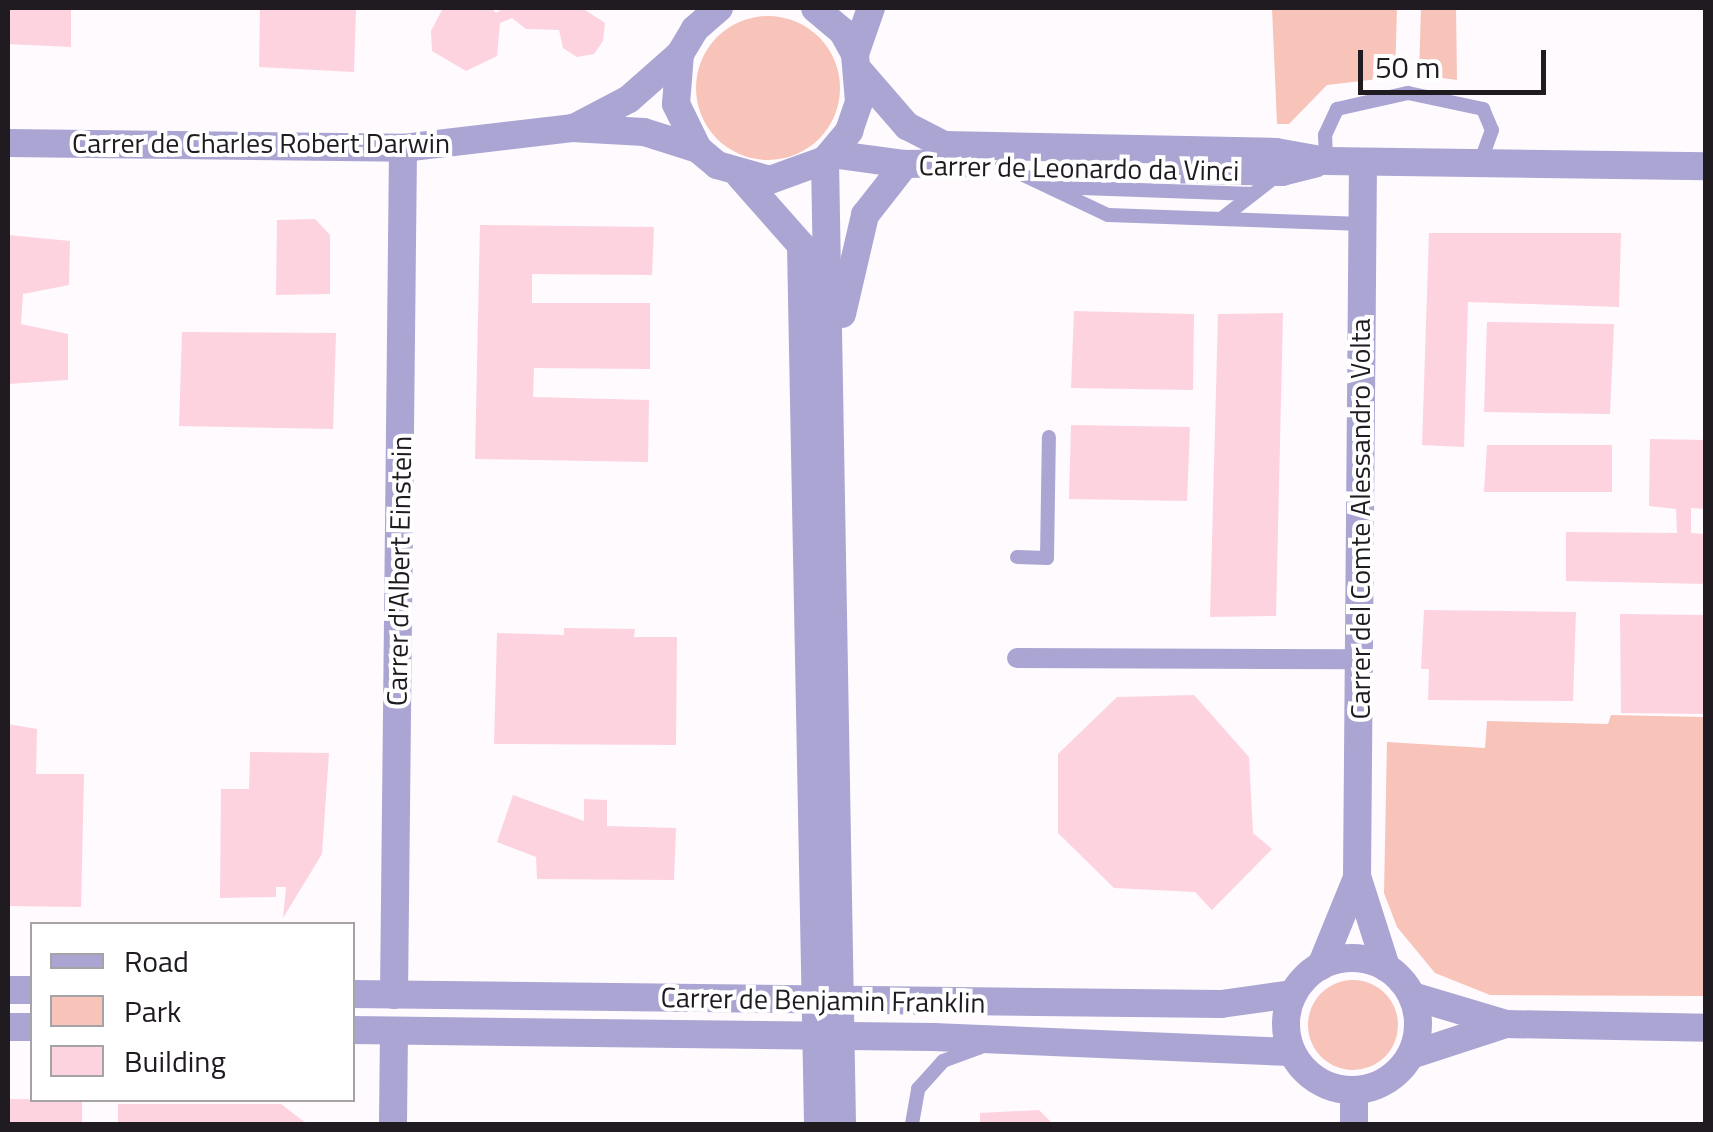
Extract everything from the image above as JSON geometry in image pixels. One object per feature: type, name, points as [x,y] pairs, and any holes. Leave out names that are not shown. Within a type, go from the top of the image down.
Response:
[{"type":"street","name":"Carrer de Charles Robert Darwin","points":[[572,128],[629,99],[680,54],[694,29],[719,8]]},
{"type":"street","name":"Carrer de Leonardo da Vinci","points":[[815,8],[842,31],[857,63],[907,126],[944,145],[1276,152],[1326,161],[1706,166]]},
{"type":"street","points":[[818,1124],[821,743],[834,350],[828,157],[860,102],[857,63],[872,8]]},
{"type":"street","points":[[680,54],[676,104],[698,149]]},
{"type":"street","name":"Carrer de Charles Robert Darwin","points":[[8,142],[403,148],[572,128],[644,132],[698,149],[740,176],[800,245],[821,743]]},
{"type":"street","name":"Carrer d'Albert Einstein","points":[[394,995],[403,148]]},
{"type":"street","points":[[740,176],[784,177],[828,157]]},
{"type":"street","name":"Carrer de Leonardo da Vinci","points":[[828,157],[905,164],[1282,172],[1326,161]]},
{"type":"street","name":"Carrer del Comte Alessandro Volta","points":[[1363,162],[1357,876],[1386,967]]},
{"type":"street","points":[[834,350],[865,215],[905,164]]},
{"type":"street","points":[[1016,658],[1359,659]]},
{"type":"street","points":[[821,743],[842,1124]]},
{"type":"street","name":"Carrer del Comte Alessandro Volta","points":[[1321,966],[1357,876]]},
{"type":"street","points":[[1412,996],[1417,1036],[1410,1055],[1387,1080],[1354,1090],[1317,1080],[1292,1052],[1287,1013],[1293,994],[1321,966],[1365,959],[1386,967],[1412,996],[1506,1024],[1706,1028]]},
{"type":"street","name":"Carrer de Benjamin Franklin","points":[[355,994],[1221,1004],[1293,994]]},
{"type":"street","points":[[1410,1055],[1506,1024]]},
{"type":"street","name":"Carrer de Benjamin Franklin","points":[[355,1030],[996,1042],[1292,1052]]},
{"type":"street","points":[[393,1124],[394,1031]]},
{"type":"street","points":[[1354,1090],[1354,1124]]},
{"type":"lane","points":[[1326,161],[1325,135],[1337,109],[1408,94],[1483,109],[1492,130],[1480,163]]},
{"type":"lane","points":[[1002,165],[1108,216],[1362,224]]},
{"type":"lane","points":[[1220,220],[1282,172]]},
{"type":"lane","points":[[1047,187],[1253,194]]},
{"type":"lane","points":[[1017,558],[1047,558],[1048,437]]},
{"type":"lane","points":[[912,1124],[918,1089],[942,1061],[996,1042]]},
{"type":"green space","points":[[1272,8],[1397,8],[1395,77],[1327,85],[1289,124],[1277,124]]},
{"type":"green space","points":[[1421,8],[1456,8],[1457,80],[1419,75]]},
{"type":"green space","points":[[768,16],[796,21],[819,37],[835,60],[840,88],[835,116],[819,139],[796,155],[768,160],[740,155],[717,139],[701,116],[696,88],[701,60],[717,37],[740,21]]},
{"type":"green space","points":[[1611,715],[1705,717],[1705,996],[1490,995],[1435,973],[1397,927],[1384,893],[1387,742],[1485,748],[1487,721],[1608,724]]},
{"type":"green space","points":[[1353,980],[1385,993],[1398,1025],[1385,1057],[1353,1070],[1321,1057],[1308,1025],[1321,993]]},
{"type":"building","points":[[8,8],[71,8],[71,47],[8,44]]},
{"type":"building","points":[[260,8],[356,8],[354,72],[259,67]]},
{"type":"building","points":[[443,8],[491,8],[496,13],[504,8],[582,8],[605,23],[603,41],[594,54],[577,57],[563,48],[559,30],[526,29],[512,18],[500,23],[497,56],[466,71],[432,51],[431,31]]},
{"type":"building","points":[[315,219],[330,235],[330,294],[276,295],[277,220]]},
{"type":"building","points":[[480,225],[654,227],[652,275],[532,274],[532,303],[650,303],[650,369],[534,368],[533,397],[649,400],[648,462],[475,459]]},
{"type":"building","points":[[1429,233],[1621,233],[1619,307],[1468,302],[1464,447],[1422,445]]},
{"type":"building","points":[[8,235],[70,241],[69,285],[23,294],[21,324],[68,334],[68,380],[8,384]]},
{"type":"building","points":[[1074,311],[1194,314],[1193,390],[1071,388]]},
{"type":"building","points":[[1283,313],[1276,616],[1210,617],[1218,314]]},
{"type":"building","points":[[1487,322],[1614,324],[1610,414],[1484,412]]},
{"type":"building","points":[[182,332],[336,333],[333,429],[179,426]]},
{"type":"building","points":[[1071,425],[1190,427],[1187,501],[1069,499]]},
{"type":"building","points":[[1650,439],[1706,440],[1706,509],[1691,508],[1691,533],[1706,534],[1706,584],[1566,581],[1566,532],[1677,533],[1676,509],[1649,506]]},
{"type":"building","points":[[1487,445],[1612,445],[1612,492],[1484,492]]},
{"type":"building","points":[[1424,610],[1576,612],[1573,701],[1428,700],[1429,669],[1421,669]]},
{"type":"building","points":[[1620,614],[1706,615],[1706,714],[1621,713]]},
{"type":"building","points":[[564,628],[635,629],[634,637],[677,637],[676,745],[494,744],[497,633],[564,635]]},
{"type":"building","points":[[1194,695],[1249,757],[1253,833],[1272,849],[1212,910],[1195,892],[1114,888],[1058,833],[1058,754],[1117,697]]},
{"type":"building","points":[[8,724],[37,729],[36,774],[84,774],[81,907],[8,906]]},
{"type":"building","points":[[250,752],[329,753],[322,854],[283,918],[286,887],[276,887],[276,897],[220,898],[221,789],[249,789]]},
{"type":"building","points":[[513,795],[584,821],[584,799],[607,800],[607,826],[676,828],[674,880],[537,879],[536,857],[497,842]]},
{"type":"building","points":[[8,1099],[82,1102],[82,1124],[8,1124]]},
{"type":"building","points":[[118,1104],[281,1104],[307,1124],[118,1124]]},
{"type":"building","points":[[1039,1110],[1053,1124],[980,1124],[980,1113]]}]
